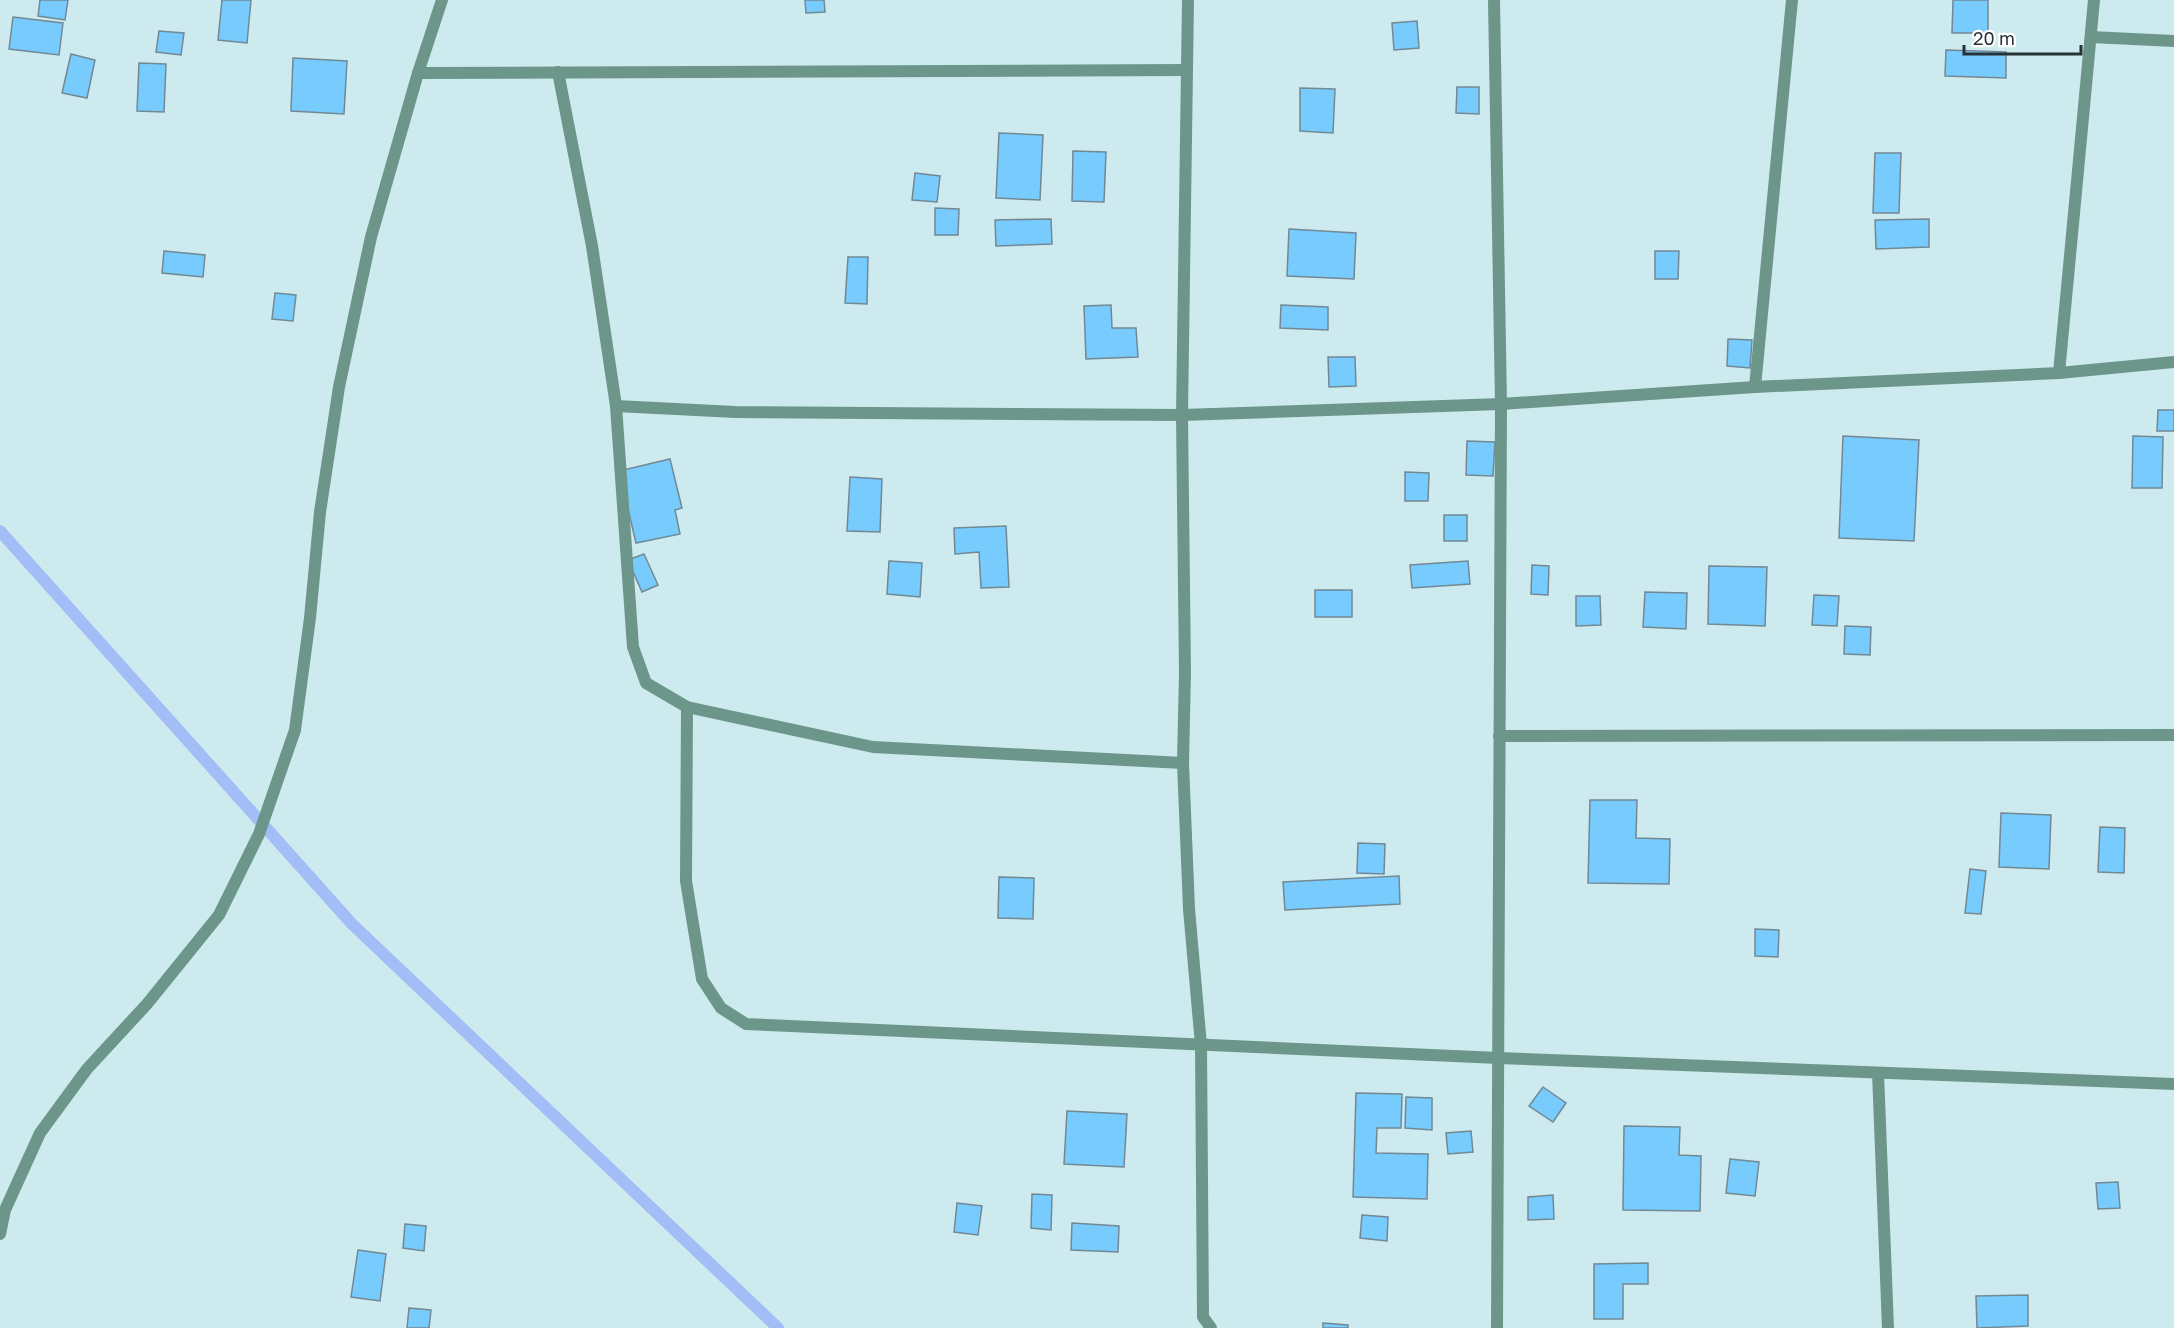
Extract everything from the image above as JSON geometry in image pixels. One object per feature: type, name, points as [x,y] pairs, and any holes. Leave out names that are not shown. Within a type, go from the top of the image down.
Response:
[{"type":"street","points":[[0,1234],[3,1207],[40,1133],[87,1069],[147,1004],[219,915],[259,834],[295,730],[310,618],[320,512],[339,387],[371,237],[418,73],[442,0]]},
{"type":"street","points":[[1188,0],[1182,416],[1185,672],[1183,764],[1190,909],[1201,1045],[1203,1317],[1211,1328]]},
{"type":"street","points":[[1494,0],[1501,404],[1497,1328]]},
{"type":"street","points":[[1755,387],[1792,0]]},
{"type":"street","points":[[2059,374],[2094,0]]},
{"type":"street","points":[[2091,37],[2174,41]]},
{"type":"street","points":[[418,73],[1186,70]]},
{"type":"street","points":[[558,72],[592,246],[615,406],[633,647],[646,683],[687,707],[873,747],[1183,764]]},
{"type":"street","points":[[615,406],[735,412],[1182,416],[1501,404],[1755,387],[2059,374],[2174,362]]},
{"type":"street","points":[[687,707],[686,881],[702,979],[721,1008],[746,1024],[1498,1058],[2174,1084]]},
{"type":"street","points":[[1499,736],[2174,735]]},
{"type":"street","points":[[1878,1073],[1888,1328]]},
{"type":"building","points":[[40,0],[68,0],[65,20],[38,16]]},
{"type":"building","points":[[222,0],[251,0],[247,43],[218,40]]},
{"type":"building","points":[[805,0],[824,0],[825,12],[806,13]]},
{"type":"building","points":[[1953,0],[1988,0],[1988,33],[1952,33]]},
{"type":"building","points":[[13,17],[63,23],[59,55],[9,49]]},
{"type":"building","points":[[1417,21],[1419,48],[1394,50],[1392,23]]},
{"type":"building","points":[[159,31],[184,33],[181,55],[156,52]]},
{"type":"building","points":[[1946,50],[2006,52],[2006,78],[1945,76]]},
{"type":"building","points":[[71,54],[95,60],[87,98],[62,93]]},
{"type":"building","points":[[293,58],[347,61],[344,114],[291,111]]},
{"type":"building","points":[[139,63],[166,64],[164,112],[137,111]]},
{"type":"building","points":[[1457,87],[1479,87],[1479,114],[1456,113]]},
{"type":"building","points":[[1300,88],[1335,89],[1333,133],[1300,131]]},
{"type":"building","points":[[999,133],[1043,135],[1040,200],[996,198]]},
{"type":"building","points":[[1073,151],[1106,152],[1104,202],[1072,201]]},
{"type":"building","points":[[1875,153],[1901,153],[1899,213],[1873,213]]},
{"type":"building","points":[[915,173],[940,176],[937,202],[912,200]]},
{"type":"building","points":[[935,208],[959,209],[958,235],[935,235]]},
{"type":"building","points":[[1051,219],[1052,244],[996,246],[995,220]]},
{"type":"building","points":[[1929,219],[1929,247],[1876,249],[1875,220]]},
{"type":"building","points":[[1289,229],[1356,233],[1354,279],[1287,276]]},
{"type":"building","points":[[164,251],[205,255],[203,277],[162,273]]},
{"type":"building","points":[[1655,251],[1679,251],[1678,279],[1655,279]]},
{"type":"building","points":[[848,257],[868,257],[867,304],[845,303]]},
{"type":"building","points":[[275,293],[296,295],[293,321],[272,319]]},
{"type":"building","points":[[1111,305],[1112,328],[1136,328],[1138,357],[1086,359],[1084,306]]},
{"type":"building","points":[[1281,305],[1328,307],[1328,330],[1280,328]]},
{"type":"building","points":[[1728,339],[1752,340],[1750,368],[1727,366]]},
{"type":"building","points":[[1328,357],[1355,357],[1356,386],[1329,387]]},
{"type":"building","points":[[2158,410],[2174,410],[2174,431],[2157,431]]},
{"type":"building","points":[[1843,436],[1919,440],[1914,541],[1839,538]]},
{"type":"building","points":[[2133,436],[2163,437],[2162,488],[2132,488]]},
{"type":"building","points":[[1467,441],[1495,442],[1493,476],[1466,475]]},
{"type":"building","points":[[670,459],[682,508],[675,510],[680,534],[636,543],[619,471]]},
{"type":"building","points":[[1405,472],[1429,473],[1428,501],[1405,501]]},
{"type":"building","points":[[850,477],[882,479],[880,532],[847,531]]},
{"type":"building","points":[[1444,515],[1467,515],[1467,541],[1444,541]]},
{"type":"building","points":[[1006,526],[1009,587],[981,588],[979,552],[955,554],[954,528]]},
{"type":"building","points":[[644,554],[658,585],[642,592],[628,560]]},
{"type":"building","points":[[889,561],[922,563],[920,597],[887,594]]},
{"type":"building","points":[[1468,561],[1470,584],[1412,588],[1410,565]]},
{"type":"building","points":[[1532,565],[1549,566],[1548,595],[1531,594]]},
{"type":"building","points":[[1709,566],[1767,567],[1765,626],[1708,624]]},
{"type":"building","points":[[1315,590],[1352,590],[1352,617],[1315,617]]},
{"type":"building","points":[[1645,592],[1687,593],[1686,629],[1643,627]]},
{"type":"building","points":[[1814,595],[1839,596],[1837,626],[1812,625]]},
{"type":"building","points":[[1576,596],[1600,596],[1601,625],[1576,626]]},
{"type":"building","points":[[1845,626],[1871,627],[1870,655],[1844,654]]},
{"type":"building","points":[[1590,800],[1637,800],[1636,838],[1670,839],[1669,884],[1588,883]]},
{"type":"building","points":[[2001,813],[2051,815],[2049,869],[1999,867]]},
{"type":"building","points":[[2100,827],[2125,828],[2124,873],[2098,872]]},
{"type":"building","points":[[1358,843],[1385,844],[1384,874],[1357,873]]},
{"type":"building","points":[[1970,869],[1986,871],[1981,914],[1965,913]]},
{"type":"building","points":[[1399,876],[1400,904],[1285,910],[1283,882]]},
{"type":"building","points":[[999,877],[1034,878],[1033,919],[998,918]]},
{"type":"building","points":[[1755,929],[1779,930],[1778,957],[1755,956]]},
{"type":"building","points":[[1543,1087],[1566,1103],[1553,1122],[1529,1106]]},
{"type":"building","points":[[1356,1093],[1402,1094],[1401,1128],[1377,1128],[1376,1153],[1428,1154],[1427,1199],[1353,1197]]},
{"type":"building","points":[[1406,1097],[1432,1098],[1432,1130],[1405,1128]]},
{"type":"building","points":[[1067,1111],[1127,1114],[1124,1167],[1064,1164]]},
{"type":"building","points":[[1624,1126],[1680,1127],[1679,1155],[1701,1156],[1700,1211],[1623,1210]]},
{"type":"building","points":[[1471,1131],[1473,1152],[1448,1154],[1446,1133]]},
{"type":"building","points":[[1730,1159],[1759,1162],[1755,1196],[1726,1193]]},
{"type":"building","points":[[2118,1182],[2120,1208],[2098,1209],[2096,1183]]},
{"type":"building","points":[[1032,1194],[1052,1195],[1051,1230],[1031,1228]]},
{"type":"building","points":[[1553,1195],[1554,1219],[1528,1220],[1528,1197]]},
{"type":"building","points":[[957,1203],[982,1206],[978,1235],[954,1232]]},
{"type":"building","points":[[1362,1215],[1388,1217],[1387,1241],[1360,1238]]},
{"type":"building","points":[[1072,1223],[1119,1226],[1118,1252],[1071,1250]]},
{"type":"building","points":[[405,1224],[426,1226],[424,1251],[403,1248]]},
{"type":"building","points":[[358,1250],[386,1254],[380,1301],[351,1297]]},
{"type":"building","points":[[1648,1263],[1648,1284],[1623,1284],[1623,1319],[1594,1319],[1594,1264]]},
{"type":"building","points":[[2028,1295],[2028,1326],[1977,1328],[1976,1296]]},
{"type":"building","points":[[409,1308],[431,1310],[429,1328],[407,1328]]},
{"type":"building","points":[[1323,1323],[1348,1325],[1348,1328],[1323,1328]]},
{"type":"waterway","points":[[0,531],[352,924],[778,1328]]}]
